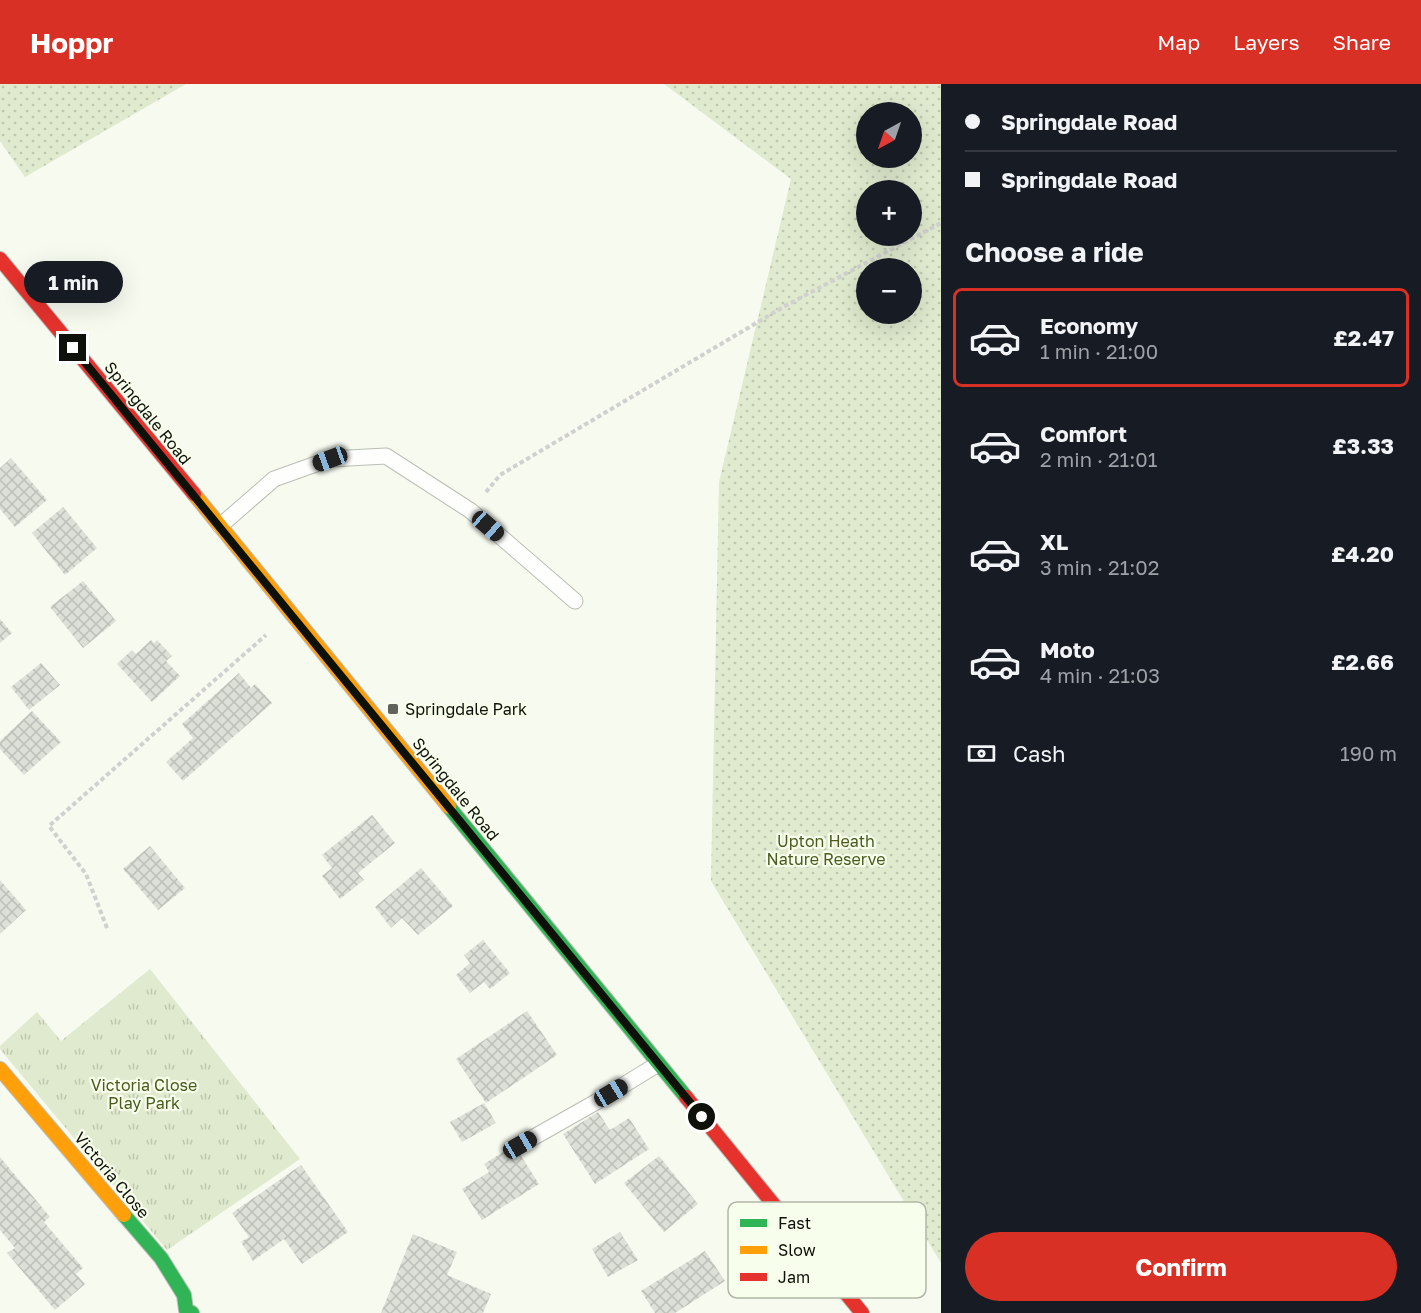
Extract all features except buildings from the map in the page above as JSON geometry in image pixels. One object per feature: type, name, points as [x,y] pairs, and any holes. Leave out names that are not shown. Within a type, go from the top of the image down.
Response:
[{"type":"street","name":"Springdale Road","points":[[0,259],[771,1202]]},
{"type":"street","name":"Victoria Close","points":[[0,1069],[160,1258],[184,1295],[187,1312]]},
{"type":"street","name":"Springdale Road","points":[[850,1298],[862,1313]]},
{"type":"lane","points":[[220,526],[274,479],[330,459],[386,456],[471,510],[575,601]]},
{"type":"lane","points":[[520,1145],[658,1064]]},
{"type":"path","points":[[471,510],[500,475],[785,306],[941,223]]},
{"type":"path","points":[[107,928],[86,874],[49,826],[291,613]]},
{"type":"green space","points":[[0,84],[186,84],[25,177],[0,141]]},
{"type":"green space","name":"Upton Heath Nature Reserve","points":[[664,84],[941,84],[941,1263],[926,1238],[926,1202],[904,1202],[711,881],[719,482],[791,179]]},
{"type":"green space","name":"Victoria Close Play Park","points":[[150,969],[300,1159],[167,1250],[0,1049],[0,1046],[37,1012],[61,1041]]},
{"type":"traffic: fast","points":[[449,807],[686,1097]]},
{"type":"traffic: fast","points":[[124,1215],[161,1258],[184,1295],[186,1310],[192,1313]]},
{"type":"traffic: slow","points":[[194,494],[449,807]]},
{"type":"traffic: slow","points":[[0,1069],[124,1215]]},
{"type":"traffic: jam","points":[[0,259],[194,494]]},
{"type":"traffic: jam","points":[[686,1097],[772,1202]]},
{"type":"traffic: jam","points":[[850,1298],[862,1313]]},
{"type":"place","name":"Springdale Park","points":[[393,709]]},
{"type":"route","points":[[73,348],[702,1117]]}]
